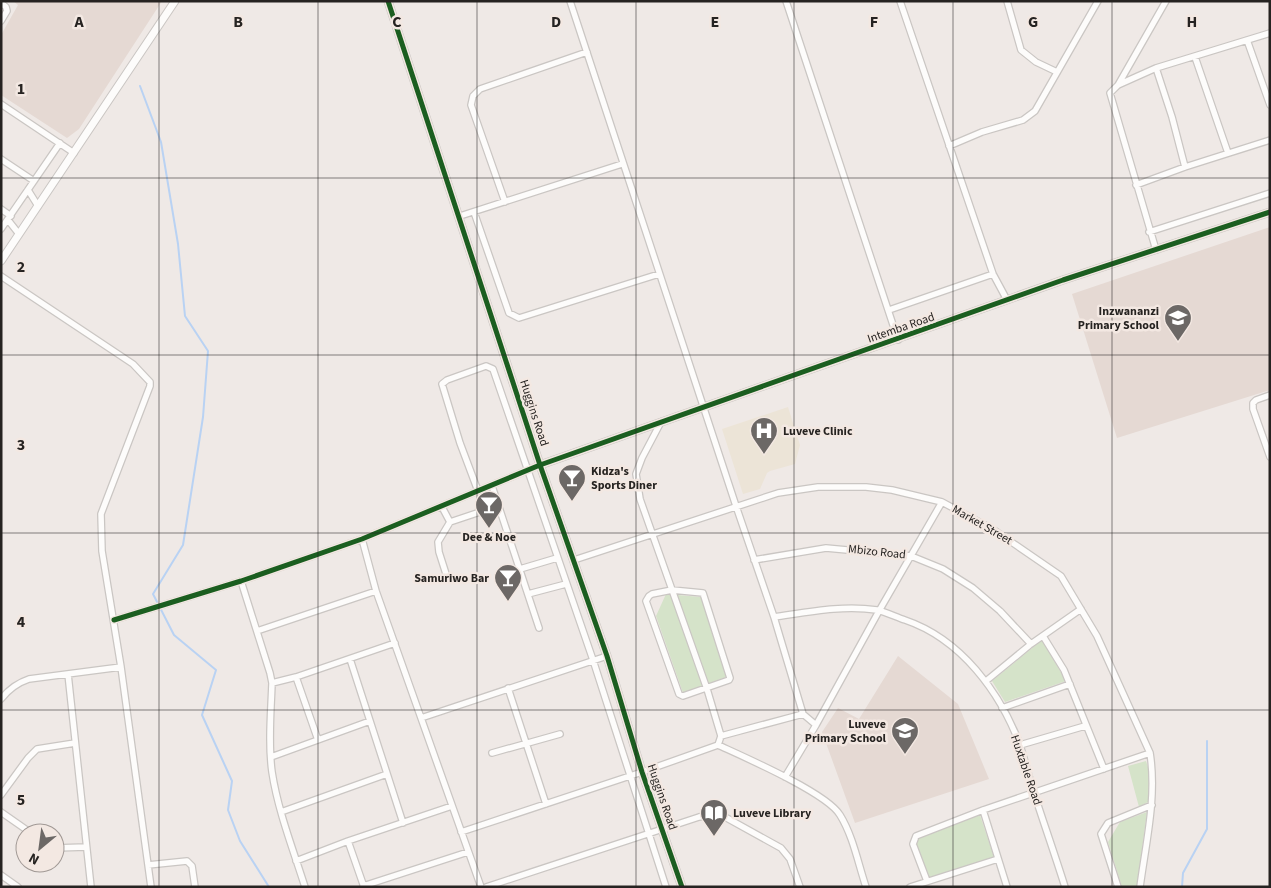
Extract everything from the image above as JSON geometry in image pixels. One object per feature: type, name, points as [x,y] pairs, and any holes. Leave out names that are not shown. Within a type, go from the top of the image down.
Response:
[{"type":"street","points":[[1,261],[175,1]]},
{"type":"street","name":"Huggins Road","points":[[388,1],[540,465],[607,656],[642,772],[682,887]]},
{"type":"street","points":[[570,1],[622,164],[774,617],[803,714],[816,725]]},
{"type":"street","points":[[786,1],[898,340]]},
{"type":"street","points":[[900,1],[992,274],[1007,300]]},
{"type":"street","points":[[1007,1],[1021,50],[1036,62],[1057,72]]},
{"type":"street","points":[[949,146],[982,132],[1023,120],[1035,110],[1098,1]]},
{"type":"street","points":[[1156,250],[1149,232],[1110,93],[1118,85],[1166,1]]},
{"type":"street","points":[[1,3],[7,9],[1,21]]},
{"type":"street","points":[[1118,85],[1156,68],[1270,33]]},
{"type":"street","points":[[1248,40],[1270,105]]},
{"type":"street","points":[[505,202],[471,105],[473,96],[480,89],[586,52]]},
{"type":"street","points":[[1195,57],[1228,153]]},
{"type":"street","points":[[1156,68],[1172,117],[1185,167]]},
{"type":"street","points":[[1,104],[74,153]]},
{"type":"street","points":[[1136,186],[1185,167],[1270,140]]},
{"type":"street","points":[[1,229],[60,144]]},
{"type":"street","points":[[1,159],[34,181]]},
{"type":"street","points":[[460,216],[622,164]]},
{"type":"street","points":[[28,190],[38,206]]},
{"type":"street","points":[[1149,232],[1270,193]]},
{"type":"street","points":[[1,209],[19,234]]},
{"type":"street","points":[[474,212],[509,313],[513,316],[519,318],[659,274]]},
{"type":"street","name":"Intemba Road","points":[[540,465],[1007,300],[1270,212]]},
{"type":"street","points":[[889,310],[992,274]]},
{"type":"street","points":[[1,276],[61,314],[133,364],[150,382],[101,514],[102,551],[121,666],[151,887]]},
{"type":"street","points":[[478,491],[442,384],[447,380],[486,366],[493,369],[593,660],[629,777],[666,887]]},
{"type":"street","points":[[1270,395],[1253,403],[1253,409],[1269,449],[1270,457]]},
{"type":"street","points":[[661,422],[642,458],[636,474],[640,499],[707,689],[721,736],[718,745]]},
{"type":"street","points":[[114,620],[362,539],[540,465]]},
{"type":"street","points":[[492,486],[539,628]]},
{"type":"street","name":"Market Street","points":[[574,560],[778,493],[818,487],[844,486],[892,490],[942,502],[994,530],[1061,576],[1105,653],[1150,753],[1153,773],[1152,805],[1140,887]]},
{"type":"street","points":[[785,778],[942,502]]},
{"type":"street","points":[[447,577],[439,552],[438,542],[450,522],[498,506]]},
{"type":"street","points":[[442,507],[450,522]]},
{"type":"street","points":[[362,539],[376,590],[481,887]]},
{"type":"street","name":"Mbizo Road","points":[[754,560],[826,548],[911,556],[943,569],[973,588],[1000,611],[1031,644]]},
{"type":"street","points":[[520,569],[557,558]]},
{"type":"street","points":[[241,580],[272,683],[271,758],[274,780],[281,812],[306,887]]},
{"type":"street","points":[[528,594],[566,584]]},
{"type":"street","points":[[257,631],[376,590]]},
{"type":"street","points":[[672,590],[702,593],[730,678],[707,689],[683,696],[679,694],[646,601],[652,594],[672,590]]},
{"type":"street","name":"Huxtable Road","points":[[774,617],[830,608],[879,610],[932,632],[960,653],[986,681],[1020,745],[1065,887]]},
{"type":"street","points":[[986,681],[1031,644],[1081,609]]},
{"type":"street","points":[[1043,636],[1064,670],[1085,726],[1104,769]]},
{"type":"street","points":[[272,683],[296,677],[395,643]]},
{"type":"street","points":[[421,718],[607,656]]},
{"type":"street","points":[[350,659],[403,823]]},
{"type":"street","points":[[1,699],[12,687],[29,679],[121,666]]},
{"type":"street","points":[[68,674],[92,887]]},
{"type":"street","points":[[296,677],[318,740]]},
{"type":"street","points":[[1002,708],[1070,684]]},
{"type":"street","points":[[508,688],[546,804]]},
{"type":"street","points":[[721,736],[803,714]]},
{"type":"street","points":[[271,758],[370,720]]},
{"type":"street","points":[[1020,745],[1085,726]]},
{"type":"street","points":[[492,753],[560,734]]},
{"type":"street","points":[[1,795],[28,758],[37,749],[75,743]]},
{"type":"street","points":[[461,832],[629,777],[718,745],[785,778],[821,798],[837,810],[848,830],[866,887]]},
{"type":"street","points":[[928,881],[913,844],[916,836],[983,810],[1150,753]]},
{"type":"street","points":[[281,812],[387,774]]},
{"type":"street","points":[[1118,887],[1101,834],[1103,829],[1108,823],[1152,805]]},
{"type":"street","points":[[296,861],[348,841],[452,806]]},
{"type":"street","points":[[983,810],[1006,887]]},
{"type":"street","points":[[1,812],[17,823]]},
{"type":"street","points":[[486,887],[662,828],[715,814],[781,848],[790,859],[800,887]]},
{"type":"street","points":[[348,841],[363,886],[468,852]]},
{"type":"street","points":[[65,848],[86,847]]},
{"type":"street","points":[[910,887],[998,859]]},
{"type":"street","points":[[148,865],[179,861],[187,862],[192,866],[195,887]]},
{"type":"street","points":[[1,875],[18,887]]},
{"type":"shaded area","points":[[13,1],[162,1],[79,129],[67,138],[1,95],[1,35],[18,5]]},
{"type":"shaded area","name":"Inzwananzi Primary School","points":[[1270,227],[1270,390],[1117,438],[1072,294]]},
{"type":"shaded area","name":"Luveve Clinic","points":[[788,407],[800,445],[795,464],[770,471],[767,473],[760,489],[743,494],[722,429]]},
{"type":"shaded area","name":"Luveve Primary School","points":[[898,656],[958,704],[989,779],[855,823],[822,732],[838,708],[859,719]]},
{"type":"green space","points":[[666,594],[701,597],[726,677],[683,693],[656,616]]},
{"type":"green space","points":[[1042,640],[1066,681],[1005,702],[992,681]]},
{"type":"green space","points":[[1146,761],[1150,773],[1148,802],[1139,807],[1128,766]]},
{"type":"green space","points":[[1147,812],[1137,887],[1122,887],[1108,842],[1120,822]]},
{"type":"green space","points":[[980,815],[994,857],[930,878],[915,844],[919,836]]},
{"type":"waterway","points":[[140,86],[161,142],[178,244],[185,316],[208,351],[203,417],[183,545],[153,594],[174,635],[216,670],[202,715],[232,781],[228,810],[240,841],[269,887]]},
{"type":"waterway","points":[[1182,887],[1183,873],[1207,829],[1207,741]]},
{"type":"cycle path","points":[[388,1],[540,465],[607,656],[642,772],[682,887]]},
{"type":"cycle path","points":[[114,620],[241,581],[362,539],[540,465],[1063,280],[1270,212]]},
{"type":"place","name":"Inzwananzi Primary School","points":[[1178,342]]},
{"type":"place","name":"Luveve Clinic","points":[[764,455]]},
{"type":"place","name":"Kidza's Sports Diner","points":[[572,502]]},
{"type":"place","name":"Dee & Noe","points":[[489,529]]},
{"type":"place","name":"Samuriwo Bar","points":[[508,602]]},
{"type":"place","name":"Luveve Primary School","points":[[905,755]]},
{"type":"place","name":"Luveve Library","points":[[714,837]]}]
